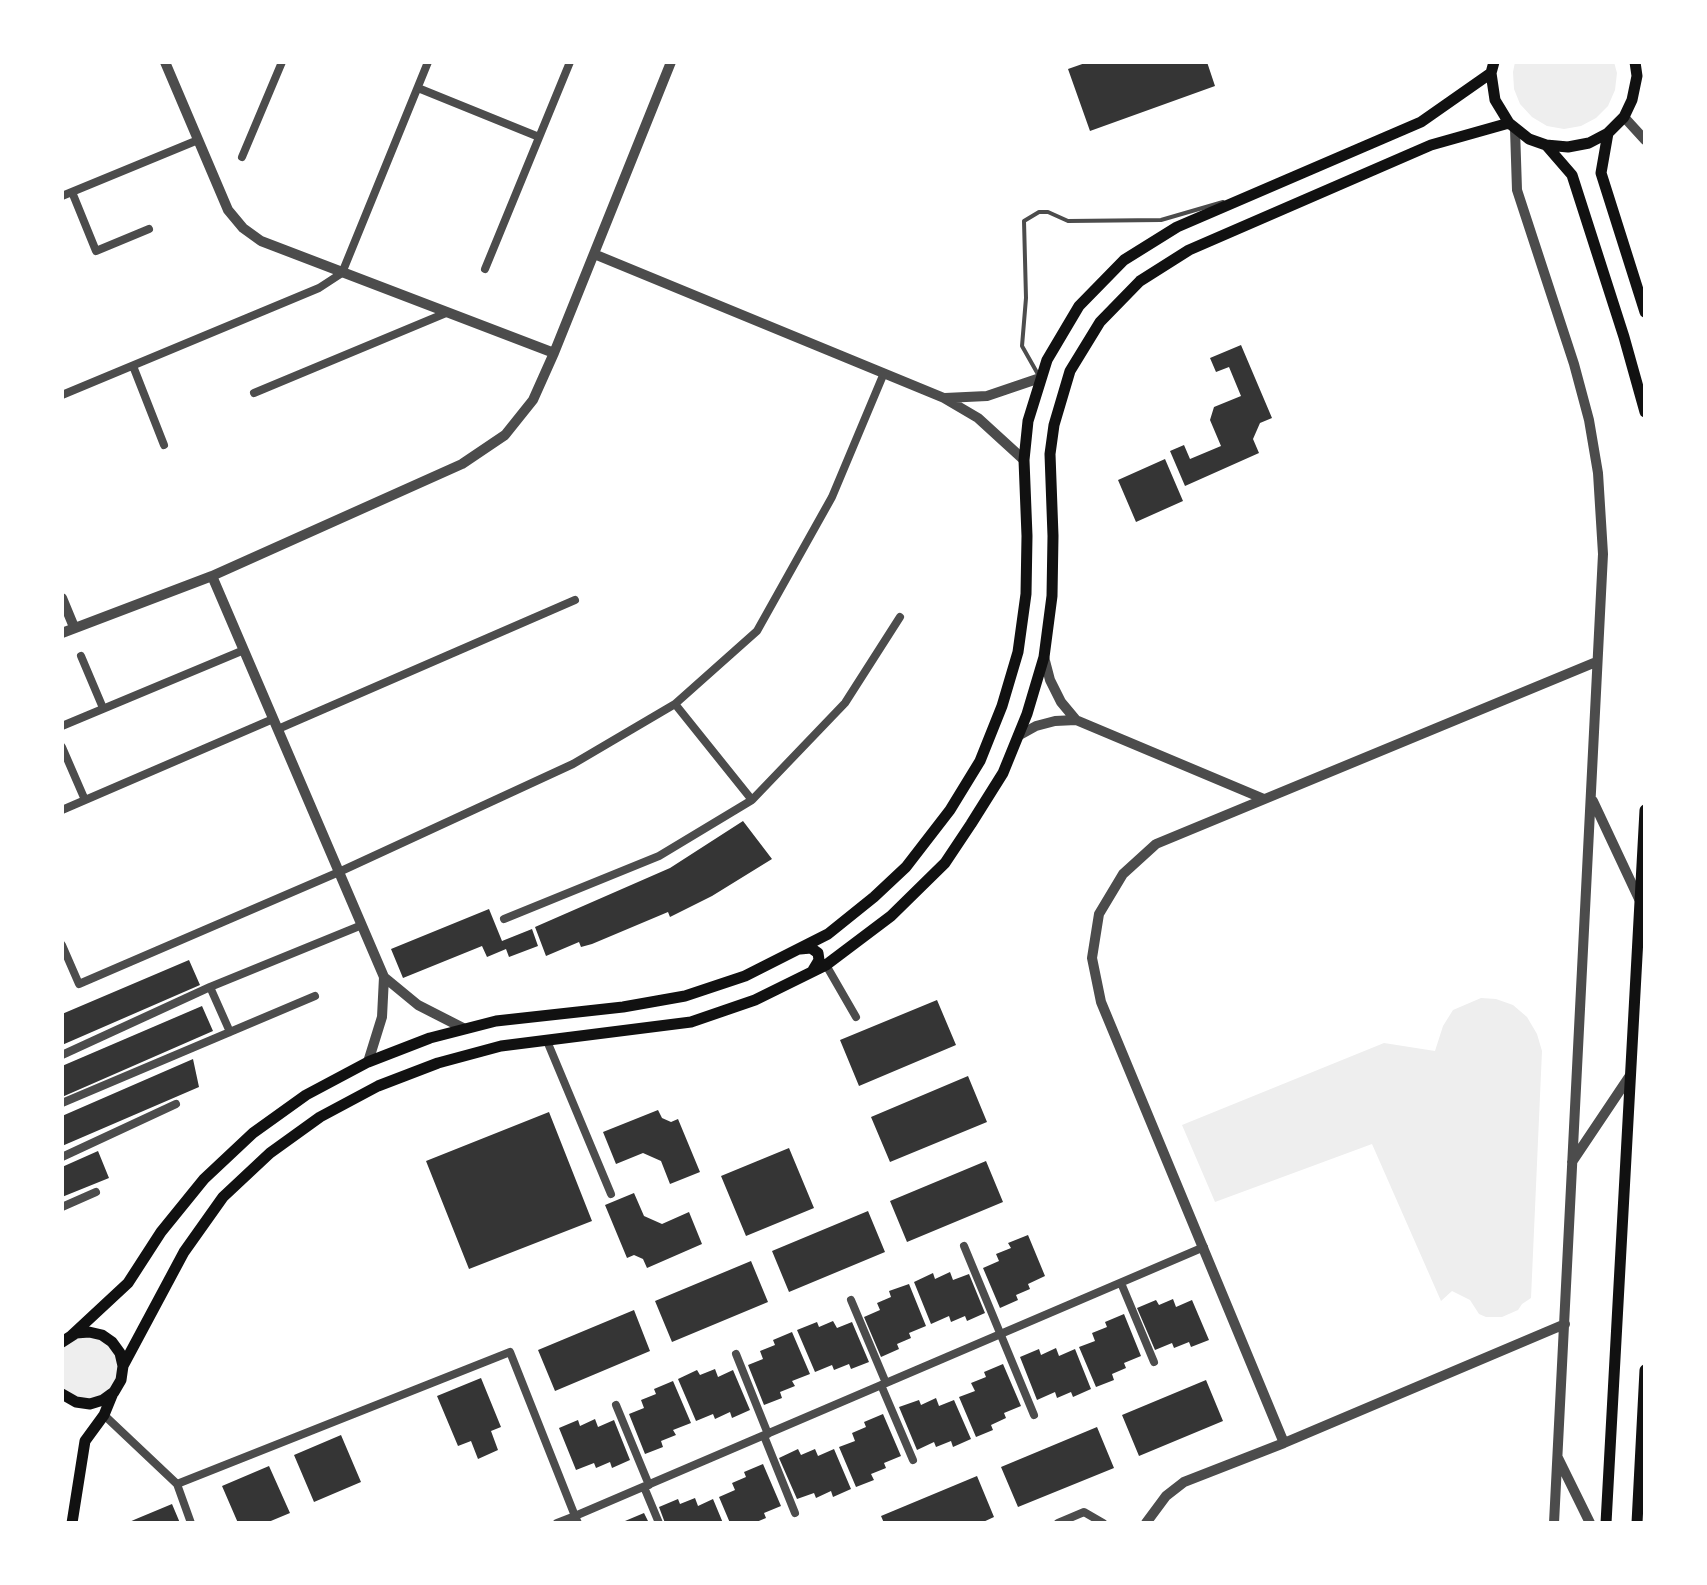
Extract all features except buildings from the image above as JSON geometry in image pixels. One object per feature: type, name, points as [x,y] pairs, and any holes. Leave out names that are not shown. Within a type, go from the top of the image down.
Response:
[{"type":"main road","points":[[1492,68],[1495,100],[1512,126],[1529,139],[1546,145],[1568,147],[1589,143],[1608,133],[1624,117],[1641,73],[1635,62]]},
{"type":"main road","points":[[65,1339],[128,1283],[161,1232],[204,1179],[243,1142],[306,1095],[368,1062],[430,1038],[496,1021],[623,1007],[685,996],[745,976],[828,934],[906,867],[950,810],[980,761],[1002,706],[1018,652],[1026,594],[1024,460],[1028,421],[1047,360],[1079,306],[1124,260],[1177,227],[1421,122],[1492,68]]},
{"type":"main road","points":[[72,1523],[85,1441],[104,1415],[121,1380],[123,1366],[184,1252],[223,1197],[270,1153],[320,1117],[378,1086],[438,1063],[501,1046],[691,1022],[755,1000],[826,965],[865,937],[945,863],[1003,773],[1044,657],[1052,596],[1050,454],[1054,425],[1070,371],[1100,322],[1140,281],[1189,250],[1431,145],[1512,126]]},
{"type":"main road","points":[[1608,133],[1601,173],[1645,312]]},
{"type":"main road","points":[[1546,145],[1572,175],[1645,412]]},
{"type":"main road","points":[[1606,1523],[1645,810]]},
{"type":"main road","points":[[848,918],[844,928],[846,936],[854,940],[865,937]]},
{"type":"main road","points":[[799,949],[811,948],[818,953],[819,960],[813,971]]},
{"type":"main road","points":[[65,1339],[89,1332],[102,1335],[120,1353],[123,1366]]},
{"type":"main road","points":[[1637,1523],[1645,1370]]},
{"type":"main road","points":[[62,1394],[76,1402],[90,1404],[114,1392]]},
{"type":"street","points":[[165,62],[228,210],[243,228],[261,241],[554,353]]},
{"type":"street","points":[[242,157],[282,62]]},
{"type":"street","points":[[62,395],[319,288],[342,273],[428,62]]},
{"type":"street","points":[[485,269],[570,62]]},
{"type":"street","points":[[62,633],[212,576],[462,464],[505,435],[533,400],[554,353],[671,62]]},
{"type":"street","points":[[418,88],[539,137]]},
{"type":"street","points":[[1624,117],[1645,140]]},
{"type":"street","points":[[1512,126],[1517,190],[1574,364],[1589,420],[1598,473],[1603,554],[1554,1523]]},
{"type":"street","points":[[62,196],[198,140]]},
{"type":"street","points":[[72,192],[96,251],[149,229]]},
{"type":"street","points":[[594,254],[944,398],[978,418],[1024,460]]},
{"type":"street","points":[[254,393],[446,313]]},
{"type":"street","points":[[133,366],[164,445]]},
{"type":"street","points":[[62,945],[79,984],[339,872],[573,764],[675,704],[757,631],[832,497],[884,373]]},
{"type":"street","points":[[944,398],[987,396],[1040,378]]},
{"type":"street","points":[[212,576],[384,977],[382,1017],[368,1062]]},
{"type":"street","points":[[62,598],[74,627]]},
{"type":"street","points":[[62,810],[575,600]]},
{"type":"street","points":[[504,919],[659,856],[752,800],[845,703],[900,617]]},
{"type":"street","points":[[62,726],[244,650]]},
{"type":"street","points":[[81,656],[103,708]]},
{"type":"street","points":[[1044,657],[1050,680],[1061,702],[1076,720]]},
{"type":"street","points":[[1284,1443],[1101,1002],[1092,958],[1099,914],[1123,874],[1156,844],[1596,662]]},
{"type":"street","points":[[675,704],[752,800]]},
{"type":"street","points":[[1018,736],[1036,726],[1076,720],[1264,799]]},
{"type":"street","points":[[62,747],[85,800]]},
{"type":"street","points":[[1592,799],[1639,899]]},
{"type":"street","points":[[62,1055],[210,987],[362,925]]},
{"type":"street","points":[[826,965],[856,1017]]},
{"type":"street","points":[[384,977],[418,1005],[465,1029]]},
{"type":"street","points":[[210,987],[230,1032]]},
{"type":"street","points":[[62,1103],[315,996]]},
{"type":"street","points":[[547,1041],[611,1194]]},
{"type":"street","points":[[1571,1164],[1629,1077]]},
{"type":"street","points":[[62,1157],[176,1104]]},
{"type":"street","points":[[62,1207],[96,1192]]},
{"type":"street","points":[[964,1246],[1034,1415]]},
{"type":"street","points":[[557,1523],[577,1520],[647,1486],[1204,1247]]},
{"type":"street","points":[[1121,1283],[1154,1362]]},
{"type":"street","points":[[851,1300],[913,1460]]},
{"type":"street","points":[[1146,1523],[1166,1496],[1184,1482],[1565,1324]]},
{"type":"street","points":[[177,1484],[510,1352],[577,1520]]},
{"type":"street","points":[[736,1354],[795,1513]]},
{"type":"street","points":[[616,1405],[659,1523]]},
{"type":"street","points":[[104,1415],[177,1484],[191,1523]]},
{"type":"street","points":[[1557,1457],[1590,1523]]},
{"type":"street","points":[[1058,1523],[1084,1512],[1103,1523]]},
{"type":"lane","points":[[1040,378],[1022,346],[1026,298],[1024,221],[1039,212],[1048,212],[1068,221],[1161,220],[1264,189]]},
{"type":"lane","points":[[1639,1507],[1645,1496]]},
{"type":"shaded area","points":[[1515,62],[1614,62],[1617,73],[1615,90],[1608,106],[1596,118],[1581,126],[1564,129],[1547,126],[1532,117],[1520,104],[1514,89]]},
{"type":"shaded area","points":[[1481,998],[1513,1005],[1527,1017],[1542,1051],[1531,1298],[1518,1310],[1502,1317],[1486,1317],[1479,1314],[1470,1300],[1452,1291],[1441,1301],[1372,1144],[1215,1202],[1182,1125],[1384,1043],[1435,1051],[1443,1026],[1453,1010]]},
{"type":"shaded area","points":[[89,1332],[120,1353],[114,1392],[90,1404],[62,1394],[62,1342]]}]
